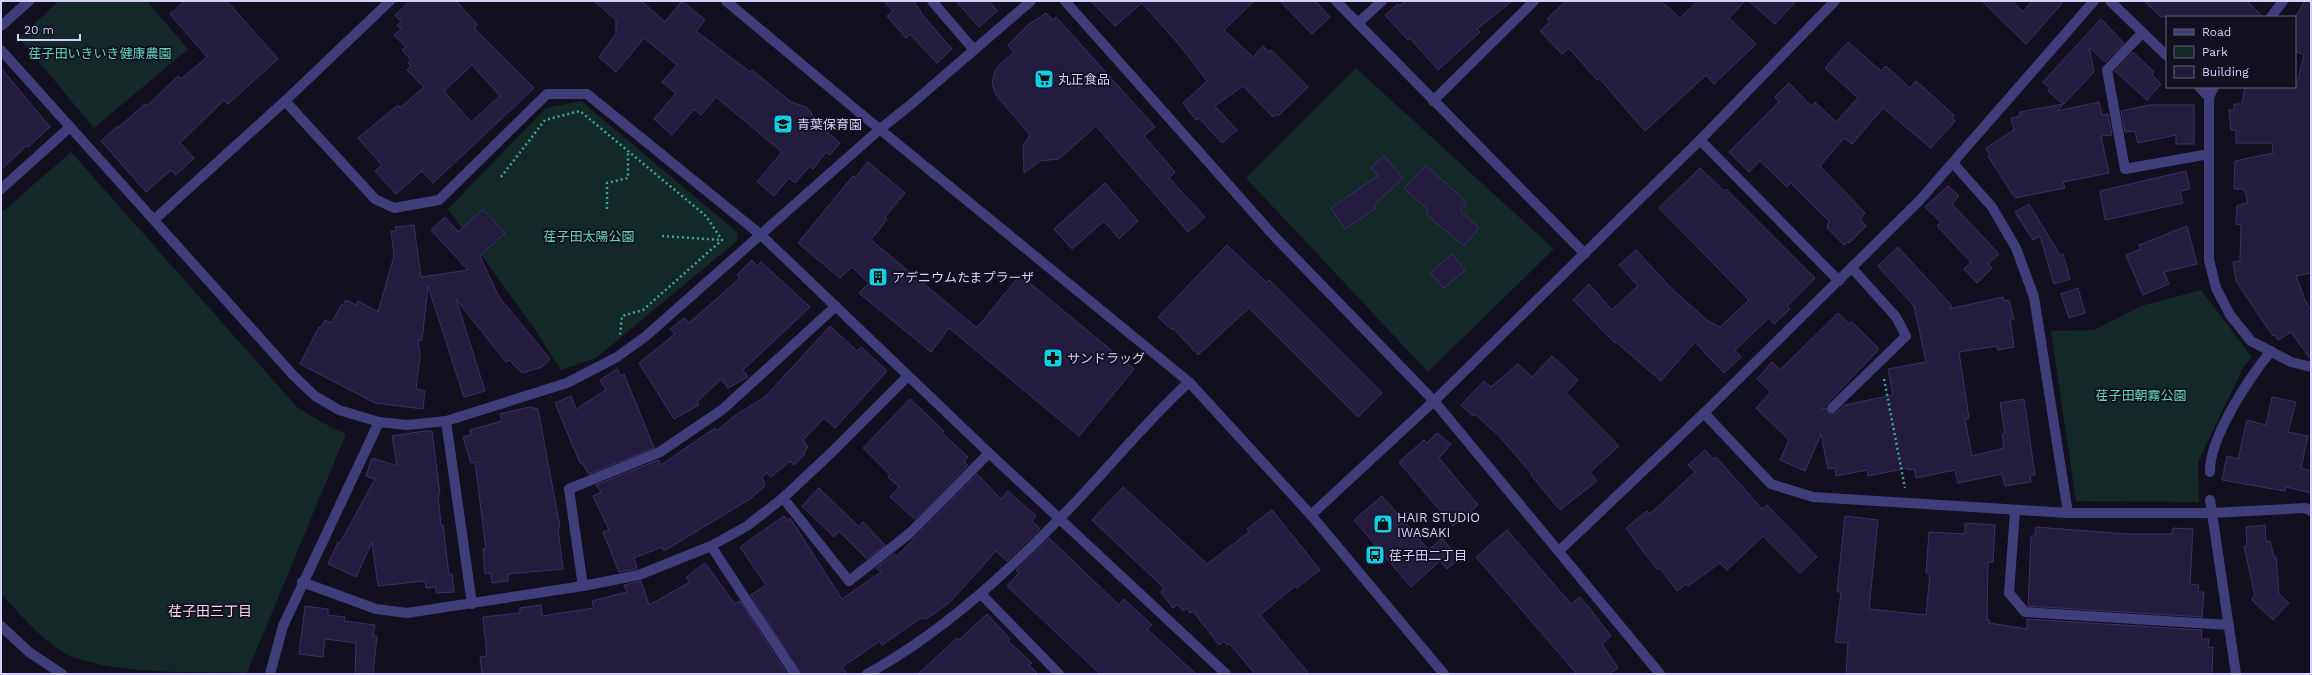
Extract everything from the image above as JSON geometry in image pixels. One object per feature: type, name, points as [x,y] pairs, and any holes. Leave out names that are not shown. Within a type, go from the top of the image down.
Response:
[{"type":"street","points":[[1,26],[29,1]]},
{"type":"street","points":[[155,219],[285,101],[390,1]]},
{"type":"street","points":[[726,1],[1189,382],[1311,515],[1444,674]]},
{"type":"street","points":[[932,1],[974,50]]},
{"type":"street","points":[[1,50],[155,219],[293,376],[315,396],[339,410],[379,422],[407,425],[446,420],[567,383],[617,357],[646,336],[880,129],[1031,1]]},
{"type":"street","points":[[1065,1],[1274,236],[1434,401],[1560,551],[1660,674]]},
{"type":"street","points":[[1336,1],[1585,254]]},
{"type":"street","points":[[1358,23],[1382,1]]},
{"type":"street","points":[[1433,101],[1534,1]]},
{"type":"street","points":[[1311,515],[1434,401],[1585,254],[1700,140],[1834,1]]},
{"type":"street","points":[[1560,551],[1704,413],[1920,200],[2094,1]]},
{"type":"street","points":[[2110,1],[2166,55]]},
{"type":"street","points":[[2272,16],[2283,1]]},
{"type":"street","points":[[2142,33],[2107,70],[2125,169],[2209,154]]},
{"type":"street","points":[[2200,88],[2209,97]]},
{"type":"street","points":[[2214,88],[2209,97],[2209,260],[2216,288],[2230,315],[2251,341],[2291,362],[2311,367]]},
{"type":"street","points":[[285,101],[375,199],[394,208],[438,200],[547,94],[587,94],[761,235],[908,376],[1226,674]]},
{"type":"street","points":[[1,189],[70,127]]},
{"type":"street","points":[[1700,140],[1839,281]]},
{"type":"street","points":[[1953,163],[1992,207],[2016,248],[2034,297],[2068,513]]},
{"type":"street","points":[[1832,408],[1881,363],[1906,336],[1896,317],[1852,268]]},
{"type":"street","points":[[583,586],[569,489],[660,452],[723,409],[836,306]]},
{"type":"street","points":[[2210,472],[2210,461],[2220,431],[2260,364],[2271,351]]},
{"type":"street","points":[[302,582],[376,609],[407,613],[583,586],[639,575],[711,546],[747,526],[783,498],[908,376]]},
{"type":"street","points":[[867,674],[908,649],[981,594],[1060,518],[1189,382]]},
{"type":"street","points":[[1704,413],[1771,484],[1813,497],[2015,511],[2068,513],[2211,513],[2304,508],[2311,511]]},
{"type":"street","points":[[446,420],[472,604]]},
{"type":"street","points":[[270,674],[283,626],[302,582],[379,422]]},
{"type":"street","points":[[783,498],[849,581],[910,533],[990,453]]},
{"type":"street","points":[[2210,500],[2236,674]]},
{"type":"street","points":[[2015,511],[2009,593],[2025,612],[2228,625]]},
{"type":"street","points":[[711,546],[795,674]]},
{"type":"street","points":[[981,594],[1059,674]]},
{"type":"street","points":[[3,632],[29,652],[62,674]]},
{"type":"path","points":[[501,177],[545,120],[580,111],[706,216],[722,240]]},
{"type":"path","points":[[607,209],[607,183],[628,178],[628,150]]},
{"type":"path","points":[[662,236],[722,240]]},
{"type":"path","points":[[617,357],[622,316],[643,310],[722,240]]},
{"type":"path","points":[[1881,363],[1905,485],[1906,504]]},
{"type":"green space","name":"荏子田いきいき健康農園","points":[[59,1],[147,1],[188,49],[94,128],[19,38]]},
{"type":"green space","points":[[1356,68],[1554,249],[1428,372],[1246,178]]},
{"type":"green space","name":"荏子田太陽公園","points":[[581,101],[737,232],[738,240],[596,358],[561,370],[534,328],[448,209],[546,108]]},
{"type":"green space","points":[[71,152],[297,407],[323,423],[346,434],[247,673],[150,671],[100,664],[78,659],[61,651],[45,639],[1,594],[1,213]]},
{"type":"green space","name":"荏子田朝霧公園","points":[[2201,290],[2252,357],[2244,366],[2198,462],[2199,502],[2076,501],[2051,331],[2094,330],[2141,306]]},
{"type":"building","points":[[185,1],[227,1],[278,59],[228,104],[224,100],[180,143],[194,158],[176,175],[171,170],[146,192],[101,141],[145,104],[147,106],[178,76],[181,79],[207,57],[170,14]]},
{"type":"building","points":[[410,1],[456,1],[477,25],[474,28],[534,88],[433,183],[422,171],[396,194],[375,171],[382,165],[358,138],[398,105],[400,108],[424,87],[407,70],[411,66],[408,63],[411,60],[402,50],[406,47],[394,35],[401,29],[397,25],[401,22],[395,15]],"holes":[[[472,65],[500,96],[471,122],[444,91]]]},
{"type":"building","points":[[594,1],[641,1],[665,22],[682,1],[705,20],[696,31],[750,72],[752,70],[791,102],[806,107],[811,112],[815,122],[840,143],[830,155],[826,152],[813,169],[810,166],[795,183],[789,178],[774,196],[757,182],[782,152],[716,97],[701,115],[694,109],[672,135],[654,119],[676,93],[662,82],[677,65],[644,38],[616,72],[599,57],[616,34],[616,20]]},
{"type":"building","points":[[884,1],[913,1],[921,11],[920,12],[952,49],[937,63],[910,34],[906,38],[887,16],[893,11]]},
{"type":"building","points":[[956,1],[989,1],[997,11],[979,27]]},
{"type":"building","points":[[1091,1],[1254,1],[1224,30],[1253,57],[1263,46],[1269,52],[1271,50],[1308,87],[1278,116],[1276,114],[1273,117],[1243,86],[1215,106],[1237,130],[1222,143],[1199,118],[1196,120],[1183,103],[1207,81],[1182,48],[1142,3],[1115,26]]},
{"type":"building","points":[[1280,1],[1315,1],[1330,17],[1312,34]]},
{"type":"building","points":[[1405,1],[1512,1],[1477,29],[1480,32],[1438,70],[1410,38],[1408,40],[1385,15],[1398,4],[1400,6]]},
{"type":"building","points":[[1566,1],[1661,1],[1680,18],[1698,1],[1745,1],[1729,18],[1756,44],[1714,84],[1706,75],[1645,131],[1599,78],[1597,80],[1569,48],[1562,54],[1540,31],[1550,22],[1547,19]]},
{"type":"building","points":[[1749,1],[1796,1],[1775,24]]},
{"type":"building","points":[[1982,1],[2012,1],[2023,12],[2032,1],[2064,1],[2026,44]]},
{"type":"building","points":[[2144,1],[2247,1],[2262,16],[2166,16],[2161,17]]},
{"type":"building","points":[[2305,1],[2311,1],[2311,273],[2296,276],[2305,300],[2311,310],[2311,360],[2291,332],[2278,340],[2275,335],[2273,336],[2236,281],[2233,262],[2240,261],[2241,225],[2236,224],[2237,206],[2248,202],[2244,189],[2234,189],[2235,161],[2273,153],[2272,143],[2236,143],[2236,130],[2231,130],[2229,110],[2234,110],[2234,104],[2242,104],[2245,88],[2296,88],[2304,55],[2296,51],[2296,16]]},
{"type":"building","points":[[1046,13],[1053,20],[1056,17],[1155,127],[1144,136],[1175,172],[1169,178],[1205,217],[1188,232],[1096,126],[1059,159],[1040,161],[1024,173],[1023,146],[1030,135],[996,95],[992,83],[995,71],[1000,64],[1014,53],[1008,45],[1028,25]]},
{"type":"building","points":[[2101,19],[2124,43],[2105,62],[2089,47],[2094,72],[2057,111],[2099,102],[2102,115],[2108,114],[2112,135],[2101,136],[2109,173],[2063,182],[2065,188],[2015,198],[1988,156],[1990,155],[1986,148],[2014,130],[2011,118],[2020,116],[2020,112],[2063,104],[2048,91],[2050,89],[2043,82]]},
{"type":"building","points":[[1848,42],[1881,71],[1886,66],[1910,88],[1916,81],[1954,115],[1952,118],[1955,121],[1931,148],[1883,108],[1852,144],[1844,138],[1820,166],[1865,213],[1860,219],[1866,226],[1849,243],[1848,242],[1844,245],[1827,228],[1829,221],[1791,183],[1787,187],[1760,161],[1749,172],[1729,152],[1779,102],[1775,97],[1789,83],[1811,106],[1815,102],[1836,122],[1858,98],[1825,68]]},
{"type":"building","points":[[2133,52],[2154,72],[2152,75],[2161,84],[2147,100],[2115,71]]},
{"type":"building","points":[[1,68],[50,127],[28,147],[27,145],[1,170]]},
{"type":"building","points":[[2149,105],[2194,105],[2194,144],[2176,144],[2176,135],[2138,143],[2135,131],[2125,132],[2121,111]]},
{"type":"building","points":[[1384,156],[1403,178],[1374,205],[1376,208],[1345,229],[1331,208],[1378,176],[1371,168]]},
{"type":"building","points":[[868,162],[905,193],[885,217],[887,219],[871,240],[977,328],[1020,275],[1134,369],[1079,436],[949,328],[931,352],[859,293],[869,283],[852,267],[840,278],[798,243],[853,176],[855,178]]},
{"type":"building","points":[[1426,165],[1467,203],[1460,211],[1479,228],[1464,246],[1426,214],[1429,211],[1404,188]]},
{"type":"building","points":[[1700,168],[1724,191],[1726,189],[1815,278],[1787,306],[1790,309],[1774,324],[1769,318],[1735,350],[1741,357],[1724,373],[1695,342],[1661,381],[1616,342],[1615,343],[1573,300],[1589,284],[1612,310],[1638,286],[1619,265],[1636,250],[1671,288],[1708,321],[1720,327],[1749,300],[1659,208]]},
{"type":"building","points":[[2186,171],[2190,189],[2180,191],[2183,203],[2105,220],[2100,191]]},
{"type":"building","points":[[1105,183],[1138,221],[1119,239],[1104,221],[1072,249],[1054,229]]},
{"type":"building","points":[[1948,186],[1959,196],[1952,204],[1999,254],[1988,264],[1992,268],[1977,283],[1964,269],[1971,262],[1937,226],[1941,222],[1925,207]]},
{"type":"building","points":[[2029,204],[2060,255],[2063,254],[2070,279],[2054,284],[2040,236],[2033,240],[2015,212]]},
{"type":"building","points":[[483,209],[505,233],[480,256],[499,297],[550,359],[542,367],[522,373],[509,360],[506,362],[456,299],[485,391],[464,397],[428,286],[422,340],[418,341],[420,355],[416,389],[425,391],[423,409],[375,403],[300,364],[319,327],[321,328],[325,320],[331,323],[346,300],[356,305],[358,301],[378,312],[394,256],[391,231],[396,231],[395,227],[414,225],[421,277],[468,270],[431,230],[445,217],[458,232]]},
{"type":"building","points":[[2187,226],[2197,264],[2164,272],[2169,284],[2143,295],[2126,255],[2141,249],[2139,245]]},
{"type":"building","points":[[1227,245],[1266,282],[1269,280],[1382,393],[1358,417],[1249,308],[1198,355],[1173,328],[1172,330],[1158,317]]},
{"type":"building","points":[[1898,247],[1952,306],[1949,309],[2003,297],[2004,301],[2009,300],[2014,319],[2010,320],[2014,347],[1998,350],[1997,346],[1959,352],[1969,418],[1965,419],[1972,456],[2004,448],[2002,434],[2005,433],[2000,403],[2024,399],[2035,475],[2030,476],[2031,482],[2005,486],[2002,474],[1958,483],[1955,470],[1916,478],[1914,469],[1908,470],[1908,468],[1868,476],[1867,470],[1836,476],[1835,468],[1828,469],[1821,434],[1805,471],[1780,460],[1789,440],[1756,408],[1771,392],[1757,379],[1772,362],[1780,370],[1838,313],[1849,324],[1852,322],[1879,349],[1822,409],[1826,408],[1830,414],[1836,413],[1845,405],[1893,395],[1888,369],[1926,362],[1914,306],[1878,266]]},
{"type":"building","points":[[1452,254],[1465,270],[1444,288],[1430,273]]},
{"type":"building","points":[[752,260],[757,266],[761,262],[810,307],[743,370],[748,377],[728,388],[721,379],[697,402],[699,405],[674,419],[639,363],[675,334],[670,329],[684,318],[689,323],[740,278],[737,275]]},
{"type":"building","points":[[2078,288],[2085,313],[2069,318],[2061,294]]},
{"type":"building","points":[[830,326],[857,351],[861,347],[887,371],[835,428],[824,418],[803,440],[808,447],[804,453],[805,454],[794,465],[790,461],[771,477],[767,473],[762,477],[765,486],[750,499],[664,551],[662,547],[634,558],[637,569],[619,572],[603,532],[609,530],[593,496],[601,492],[596,485],[658,460],[661,465],[715,428],[717,431],[734,416],[765,397]]},
{"type":"building","points":[[1552,356],[1578,380],[1566,393],[1619,446],[1590,472],[1597,481],[1560,510],[1531,475],[1532,474],[1500,437],[1475,414],[1473,416],[1461,405],[1484,381],[1491,387],[1518,364],[1532,377]]},
{"type":"building","points":[[617,369],[621,376],[624,374],[654,448],[589,474],[582,463],[580,463],[555,403],[571,396],[576,409],[606,390],[600,380]]},
{"type":"building","points":[[2272,397],[2296,402],[2288,432],[2308,436],[2301,468],[2311,471],[2311,493],[2286,487],[2285,491],[2222,480],[2227,456],[2238,459],[2247,420],[2266,425]]},
{"type":"building","points":[[910,399],[944,431],[942,433],[968,457],[964,461],[968,465],[915,519],[890,497],[899,487],[888,477],[890,475],[863,448]]},
{"type":"building","points":[[529,407],[538,409],[560,527],[558,528],[563,569],[508,574],[508,581],[492,583],[491,573],[485,574],[483,549],[486,549],[475,462],[471,463],[463,437],[471,435],[470,430],[502,421],[500,414]]},
{"type":"building","points":[[432,431],[440,494],[438,495],[441,526],[443,525],[449,575],[452,574],[454,592],[436,593],[436,587],[426,588],[425,581],[378,586],[372,542],[356,577],[328,564],[338,542],[340,543],[375,479],[366,476],[372,458],[397,466],[392,436]]},
{"type":"building","points":[[1437,433],[1451,444],[1439,458],[1478,505],[1453,526],[1399,462],[1424,440],[1427,443]]},
{"type":"building","points":[[1705,450],[1713,459],[1716,457],[1762,509],[1767,505],[1817,557],[1800,573],[1763,536],[1727,570],[1720,563],[1688,586],[1686,584],[1677,591],[1660,568],[1658,570],[1645,554],[1626,528],[1647,511],[1650,514],[1695,472],[1688,465]]},
{"type":"building","points":[[977,474],[1001,499],[1008,491],[1036,516],[1032,521],[1040,529],[1007,561],[996,551],[949,603],[926,619],[921,618],[882,645],[880,641],[842,667],[847,674],[801,674],[751,595],[766,585],[740,547],[784,516],[788,521],[790,518],[842,599],[881,572],[876,568],[894,554],[897,556]]},
{"type":"building","points":[[1123,487],[1207,564],[1249,532],[1247,529],[1272,510],[1320,570],[1297,588],[1295,586],[1260,615],[1309,674],[1255,674],[1229,643],[1227,645],[1224,641],[1219,645],[1193,611],[1190,613],[1187,608],[1183,611],[1178,604],[1173,608],[1161,592],[1164,588],[1092,520]]},
{"type":"building","points":[[819,488],[859,527],[863,522],[885,545],[867,559],[839,531],[834,537],[802,506]]},
{"type":"building","points":[[1382,496],[1429,550],[1442,538],[1459,559],[1447,569],[1440,561],[1411,587],[1354,520]]},
{"type":"building","points":[[1845,516],[1878,520],[1869,609],[1926,615],[1930,574],[1926,573],[1929,532],[1965,534],[1965,523],[1995,525],[1993,562],[1988,562],[1987,620],[1990,620],[1989,623],[2027,629],[2027,619],[2202,630],[2201,639],[2209,639],[2208,648],[2213,647],[2212,674],[1846,674],[1848,643],[1835,642],[1841,592],[1837,592]]},
{"type":"building","points":[[2265,525],[2266,542],[2270,541],[2274,557],[2276,557],[2279,594],[2289,603],[2273,620],[2253,601],[2252,598],[2255,596],[2244,546],[2247,546],[2246,527]]},
{"type":"building","points":[[2036,527],[2127,534],[2172,534],[2173,528],[2193,529],[2190,584],[2199,585],[2198,592],[2204,592],[2202,617],[2028,606],[2031,536],[2035,536]]},
{"type":"building","points":[[1507,530],[1571,604],[1580,597],[1587,605],[1611,636],[1602,644],[1618,668],[1609,674],[1577,674],[1476,557]]},
{"type":"building","points":[[1049,538],[1119,605],[1124,599],[1152,625],[1147,629],[1196,674],[1100,674],[1007,586],[1019,573],[1016,570]]},
{"type":"building","points":[[705,563],[735,604],[740,601],[787,674],[482,674],[480,657],[487,656],[483,617],[520,613],[520,608],[541,605],[542,616],[594,608],[592,601],[627,592],[624,585],[641,581],[649,605],[690,582],[686,577]]},
{"type":"building","points":[[305,606],[328,609],[328,615],[345,617],[344,621],[375,625],[373,636],[377,636],[373,674],[355,674],[356,643],[325,639],[323,657],[299,654]]},
{"type":"building","points":[[987,614],[1010,639],[1008,641],[1032,663],[1029,665],[1038,674],[918,674],[957,638],[959,640]]},
{"type":"place","name":"丸正食品","points":[[1044,79]]},
{"type":"place","name":"青葉保育園","points":[[783,124]]},
{"type":"place","name":"アデニウムたまプラーザ","points":[[878,277]]},
{"type":"place","name":"サンドラッグ","points":[[1053,358]]},
{"type":"place","name":"HAIR STUDIO IWASAKI","points":[[1383,524]]},
{"type":"place","name":"荏子田二丁目","points":[[1375,555]]},
{"type":"district","name":"荏子田三丁目","points":[[210,611]]}]
